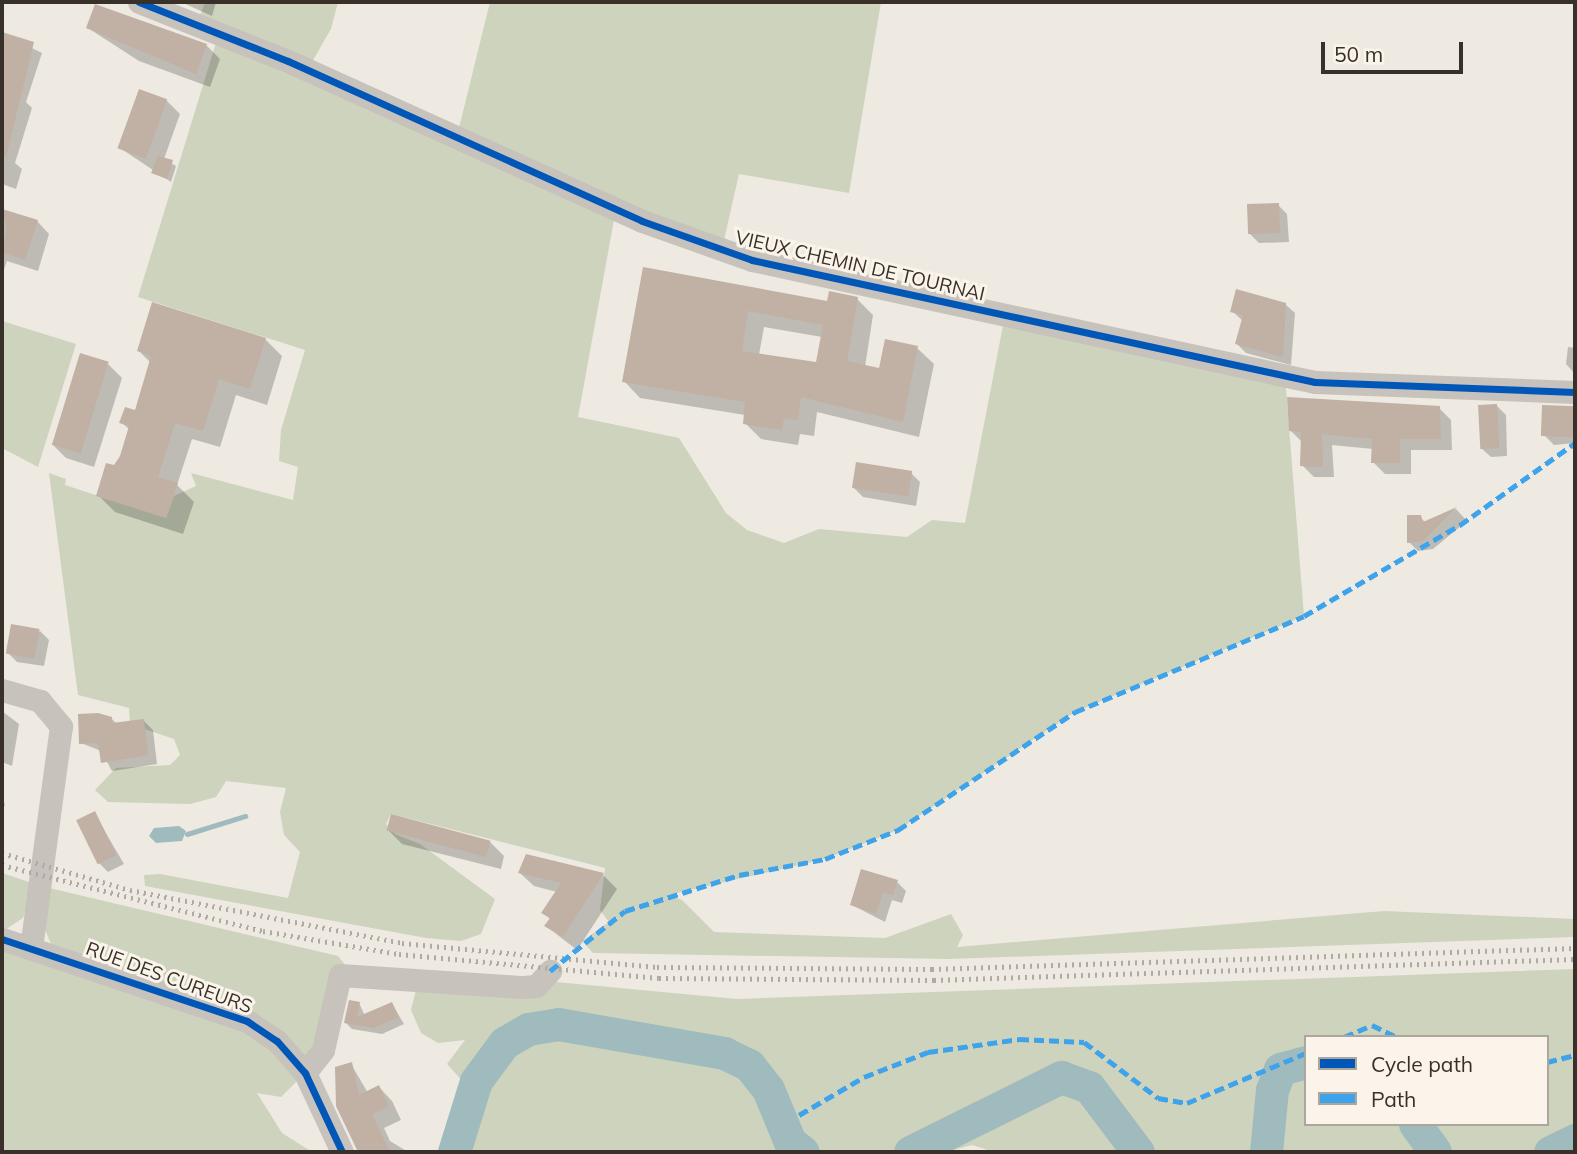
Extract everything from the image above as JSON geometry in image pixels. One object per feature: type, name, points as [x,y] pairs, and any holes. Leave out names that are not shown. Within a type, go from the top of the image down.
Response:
[{"type":"street","name":"VIEUX CHEMIN DE TOURNAI","points":[[139,2],[288,61],[642,221],[752,260],[1315,382],[1575,392]]},
{"type":"street","points":[[2,690],[49,707],[62,737],[31,948]]},
{"type":"street","name":"RUE DES CUREURS","points":[[2,939],[247,1021],[277,1041],[305,1073],[342,1152]]},
{"type":"street","points":[[305,1073],[323,1050],[340,975],[523,987],[536,986],[550,971]]},
{"type":"green space","points":[[205,2],[338,2],[331,29],[308,69],[457,136],[490,2],[881,2],[849,193],[739,174],[722,249],[616,209],[578,417],[679,438],[726,513],[747,530],[784,543],[819,529],[907,537],[932,520],[965,523],[1005,315],[1285,376],[1304,616],[1075,712],[898,830],[825,859],[668,895],[682,900],[714,932],[885,938],[951,914],[963,935],[957,947],[1384,911],[1575,919],[1575,937],[949,959],[593,953],[582,941],[609,922],[600,910],[605,868],[391,814],[386,824],[395,834],[420,844],[495,899],[481,934],[461,941],[426,938],[145,886],[144,875],[160,874],[288,898],[300,852],[284,835],[280,812],[286,788],[226,781],[216,797],[190,804],[108,802],[95,790],[116,768],[170,765],[180,755],[174,739],[130,724],[129,708],[78,695],[49,473],[66,479],[65,485],[166,518],[174,496],[196,486],[191,473],[293,500],[298,467],[279,461],[281,430],[305,350],[138,297],[219,33],[197,24]]},
{"type":"green space","points":[[2,321],[76,344],[38,467],[2,448]]},
{"type":"green space","points":[[2,873],[35,884],[23,918],[2,932]]},
{"type":"green space","points":[[45,887],[338,956],[350,971],[305,1073],[281,1097],[257,1093],[282,1133],[312,1152],[2,1152],[2,939],[51,944],[41,920]]},
{"type":"green space","points":[[1575,969],[1575,1152],[994,1152],[972,1145],[946,1152],[467,1152],[473,1093],[447,1064],[465,1040],[438,1043],[421,1033],[411,1010],[416,990],[540,991],[556,982],[737,999]]},
{"type":"water","points":[[179,826],[186,831],[182,841],[156,843],[149,836],[154,828]]},
{"type":"water","points":[[465,1091],[478,1095],[468,1151],[450,1152]]},
{"type":"building","points":[[95,4],[207,44],[196,74],[86,28]]},
{"type":"building","points":[[2,32],[34,42],[6,157],[2,157]]},
{"type":"building","points":[[139,89],[167,99],[146,158],[117,148]]},
{"type":"building","points":[[158,156],[173,160],[167,179],[151,173]]},
{"type":"building","points":[[1279,203],[1280,233],[1248,234],[1247,204]]},
{"type":"building","points":[[2,209],[38,220],[25,260],[2,252],[7,228]]},
{"type":"building","points":[[643,267],[827,301],[829,291],[858,297],[847,361],[879,368],[885,339],[918,346],[903,422],[801,397],[798,420],[784,418],[782,430],[743,424],[745,402],[622,382]],"holes":[[[748,311],[823,325],[816,362],[742,351]]]},
{"type":"building","points":[[1236,289],[1286,303],[1283,357],[1235,344],[1243,315],[1230,312]]},
{"type":"building","points":[[152,302],[266,338],[250,389],[219,379],[203,431],[175,423],[158,477],[178,483],[166,518],[96,496],[106,463],[114,465],[120,456],[129,426],[119,423],[125,407],[135,410],[151,356],[137,351]]},
{"type":"building","points":[[80,353],[109,362],[81,454],[52,445]]},
{"type":"building","points":[[1287,397],[1440,406],[1441,439],[1400,439],[1400,463],[1371,463],[1372,439],[1322,434],[1323,467],[1300,466],[1301,432],[1289,431]]},
{"type":"building","points":[[1497,404],[1499,448],[1480,449],[1478,405]]},
{"type":"building","points":[[1542,405],[1575,406],[1574,437],[1541,436]]},
{"type":"building","points":[[856,462],[912,471],[908,497],[852,488]]},
{"type":"building","points":[[1457,507],[1423,541],[1407,543],[1407,515],[1421,515],[1423,522]]},
{"type":"building","points":[[11,624],[40,629],[34,659],[6,654]]},
{"type":"building","points":[[98,713],[112,717],[112,723],[144,719],[148,755],[101,763],[98,743],[79,744],[78,714]]},
{"type":"building","points":[[95,811],[116,855],[98,864],[76,820]]},
{"type":"building","points":[[391,814],[490,841],[486,857],[387,830]]},
{"type":"building","points":[[526,854],[604,873],[563,937],[544,926],[550,918],[541,913],[561,883],[518,873]]},
{"type":"building","points":[[861,869],[898,880],[893,895],[883,892],[876,914],[850,905]]},
{"type":"building","points":[[349,1000],[360,1002],[357,1017],[392,1002],[399,1017],[374,1028],[344,1023]]},
{"type":"building","points":[[352,1062],[359,1095],[379,1085],[389,1106],[372,1114],[390,1152],[358,1152],[336,1106],[335,1067]]},
{"type":"waterway","points":[[187,834],[245,816]]},
{"type":"waterway","points":[[454,1152],[476,1081],[504,1043],[528,1029],[558,1024],[724,1053],[749,1065],[768,1089],[790,1142],[803,1152]]},
{"type":"waterway","points":[[1266,1152],[1272,1090],[1280,1069],[1304,1063]]},
{"type":"waterway","points":[[910,1152],[1061,1077],[1089,1087],[1138,1152]]},
{"type":"waterway","points":[[1416,1126],[1435,1152]]},
{"type":"waterway","points":[[1550,1152],[1575,1140]]},
{"type":"railway","points":[[2,853],[130,890],[402,943],[657,967],[932,969],[1575,948]]},
{"type":"railway","points":[[2,865],[263,931],[399,954],[659,978],[934,980],[1575,959]]},
{"type":"marked path","points":[[550,971],[625,911],[739,875],[825,859],[898,830],[1075,712],[1304,616],[1460,525],[1575,443]]},
{"type":"marked path","points":[[1349,1035],[1372,1025],[1393,1035]]},
{"type":"marked path","points":[[799,1115],[864,1077],[928,1052],[1019,1039],[1084,1042],[1158,1098],[1187,1103],[1304,1054]]},
{"type":"marked path","points":[[1549,1062],[1575,1055]]},
{"type":"cycle path","points":[[139,2],[288,61],[642,221],[752,260],[1315,382],[1575,392]]},
{"type":"cycle path","points":[[2,939],[247,1021],[277,1041],[305,1073],[342,1152]]}]
